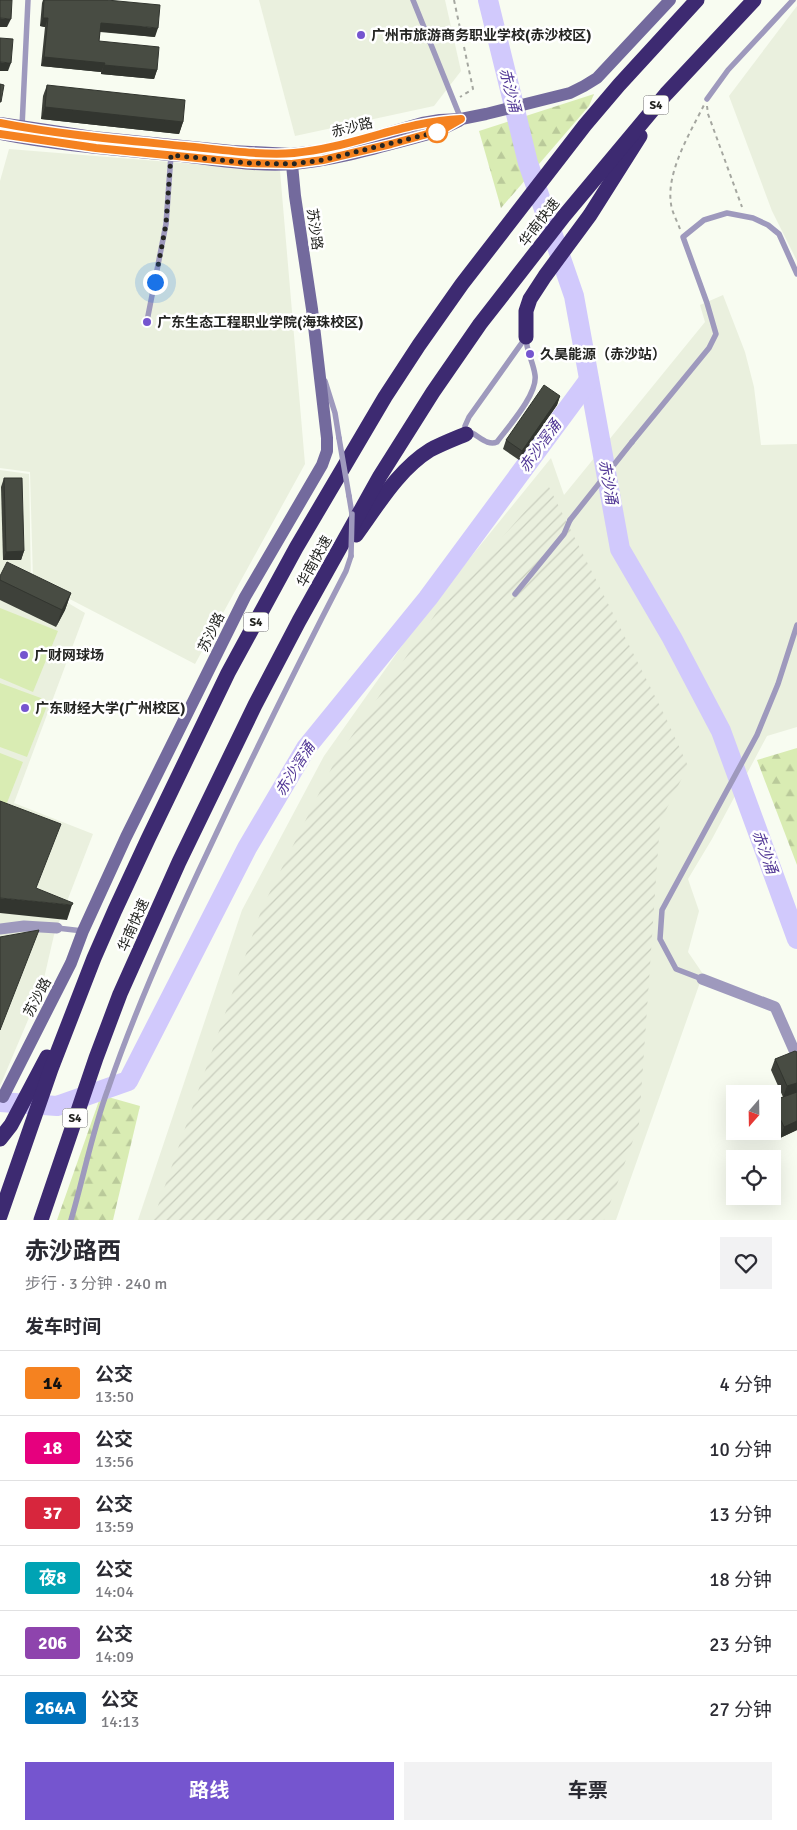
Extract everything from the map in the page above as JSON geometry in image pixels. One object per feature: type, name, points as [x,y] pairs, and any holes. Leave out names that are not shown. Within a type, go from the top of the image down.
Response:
[{"type":"highway","name":"华南快速","points":[[0,1216],[26,1141],[46,1068],[94,958],[148,839],[228,673],[296,548],[385,396],[462,284],[550,169],[619,85],[697,0]]},
{"type":"highway","name":"华南快速","points":[[41,1220],[88,1080],[120,994],[179,862],[254,705],[314,593],[408,429],[480,324],[564,216],[672,86],[754,0]]},
{"type":"highway","points":[[526,337],[526,311],[528,305],[545,276],[585,222],[672,86]]},
{"type":"highway","points":[[314,593],[410,465],[431,450],[466,434]]},
{"type":"highway","points":[[0,1139],[11,1125],[46,1068]]},
{"type":"main road","name":"赤沙路","points":[[0,123],[93,137],[232,150],[292,159],[431,121],[461,119],[486,114],[570,93],[598,78],[670,0]]},
{"type":"main road","points":[[0,134],[64,145],[248,163],[292,159]]},
{"type":"main road","name":"苏沙路","points":[[1,1098],[71,963],[83,931],[126,836],[245,597],[322,465],[327,451],[317,353],[292,159]]},
{"type":"street","points":[[0,928],[24,926],[57,928]]},
{"type":"street","points":[[702,979],[775,1007],[797,1056]]},
{"type":"lane","points":[[22,127],[28,0]]},
{"type":"lane","points":[[413,0],[461,119]]},
{"type":"lane","points":[[707,99],[728,70],[793,0]]},
{"type":"lane","points":[[147,321],[166,224],[171,155]]},
{"type":"lane","points":[[515,594],[564,534],[570,520],[709,348],[716,334],[683,237],[704,220],[727,213],[753,218],[768,224],[779,234],[797,274]]},
{"type":"lane","points":[[526,337],[526,348],[535,374],[535,382],[530,395],[497,442],[493,444],[488,443],[472,433],[466,434],[465,426],[469,417],[526,337]]},
{"type":"lane","points":[[71,1220],[89,1149],[107,1090],[122,1049],[177,918],[237,790],[346,571],[351,556],[352,514],[335,413],[317,353]]},
{"type":"lane","points":[[702,979],[676,969],[660,939],[662,910],[757,735],[778,684],[797,625]]},
{"type":"lane","points":[[57,928],[83,931]]},
{"type":"path","points":[[453,100],[473,89],[454,0]]},
{"type":"path","points":[[707,99],[708,114],[736,186],[740,205],[753,218]]},
{"type":"path","points":[[683,237],[671,205],[671,185],[679,157],[707,99]]},
{"type":"shaded area","name":"广州市旅游商务职业学校(赤沙校区)","points":[[259,0],[445,0],[461,71],[434,106],[295,136]]},
{"type":"shaded area","points":[[797,6],[797,261],[772,211],[729,96]]},
{"type":"shaded area","name":"广东生态工程职业学院(海珠校区)","points":[[9,149],[280,171],[305,464],[195,664],[33,580],[30,472],[0,468],[0,181]]},
{"type":"shaded area","points":[[723,295],[745,352],[754,387],[761,445],[797,444],[797,727],[767,736],[712,839],[688,879],[699,911],[688,952],[703,974],[616,1220],[138,1220],[242,910],[324,756],[423,616],[551,458],[564,495],[705,322],[700,305]]},
{"type":"shaded area","name":"广东财经大学(广州校区)","points":[[0,470],[29,474],[31,581],[85,613],[14,803],[93,834],[54,935],[42,987],[0,1086]]},
{"type":"shaded area","points":[[548,485],[666,718],[688,766],[660,822],[639,1124],[604,1220],[153,1220],[262,908],[336,759],[436,613]]},
{"type":"green space","points":[[594,94],[589,106],[501,208],[479,131]]},
{"type":"green space","name":"广财网球场","points":[[0,608],[58,631],[33,692],[0,678]]},
{"type":"green space","points":[[0,683],[49,701],[27,757],[0,747]]},
{"type":"green space","points":[[797,748],[797,865],[757,760]]},
{"type":"green space","points":[[0,753],[23,762],[5,808],[0,806]]},
{"type":"green space","points":[[101,1095],[140,1106],[113,1220],[57,1220]]},
{"type":"building","points":[[0,0],[12,0],[11,19],[0,18]]},
{"type":"building","points":[[44,0],[107,0],[160,5],[158,28],[101,23],[99,41],[159,47],[157,70],[44,57],[48,18],[43,18]]},
{"type":"building","points":[[0,38],[13,39],[11,63],[0,62]]},
{"type":"building","points":[[0,84],[4,85],[1,102],[0,102]]},
{"type":"building","points":[[47,85],[185,100],[183,122],[45,107]]},
{"type":"building","points":[[544,385],[560,396],[522,451],[506,440]]},
{"type":"building","points":[[4,478],[22,478],[24,551],[6,552]]},
{"type":"building","points":[[7,562],[71,593],[62,610],[0,580]]},
{"type":"building","points":[[0,801],[61,824],[36,888],[73,903],[72,905],[0,898]]},
{"type":"building","points":[[39,930],[0,1030],[0,937]]},
{"type":"building","points":[[795,1051],[797,1052],[797,1083],[787,1086],[775,1059]]},
{"type":"building","points":[[797,1092],[797,1121],[784,1127],[781,1120],[781,1098]]},
{"type":"waterway","name":"赤沙涌","points":[[488,0],[528,163],[574,296],[620,549],[672,638],[721,731],[797,939]]},
{"type":"waterway","name":"赤沙滘涌","points":[[0,1102],[57,1106],[128,1081],[247,848],[306,748],[428,598],[589,380]]},
{"type":"bus line","name":"14","points":[[0,123],[93,137],[291,154],[317,151],[353,143],[422,123],[461,119],[442,130],[391,144],[323,160],[292,164],[248,163],[64,145],[0,134]]},
{"type":"place","name":"广州市旅游商务职业学校(赤沙校区)","points":[[361,35]]},
{"type":"place","name":"广东生态工程职业学院(海珠校区)","points":[[147,322]]},
{"type":"place","name":"久昊能源（赤沙站）","points":[[530,354]]},
{"type":"place","name":"广财网球场","points":[[24,655]]},
{"type":"place","name":"广东财经大学(广州校区)","points":[[25,708]]},
{"type":"route","points":[[155,282],[166,224],[171,155],[248,163],[292,164],[323,160],[437,132]]}]
